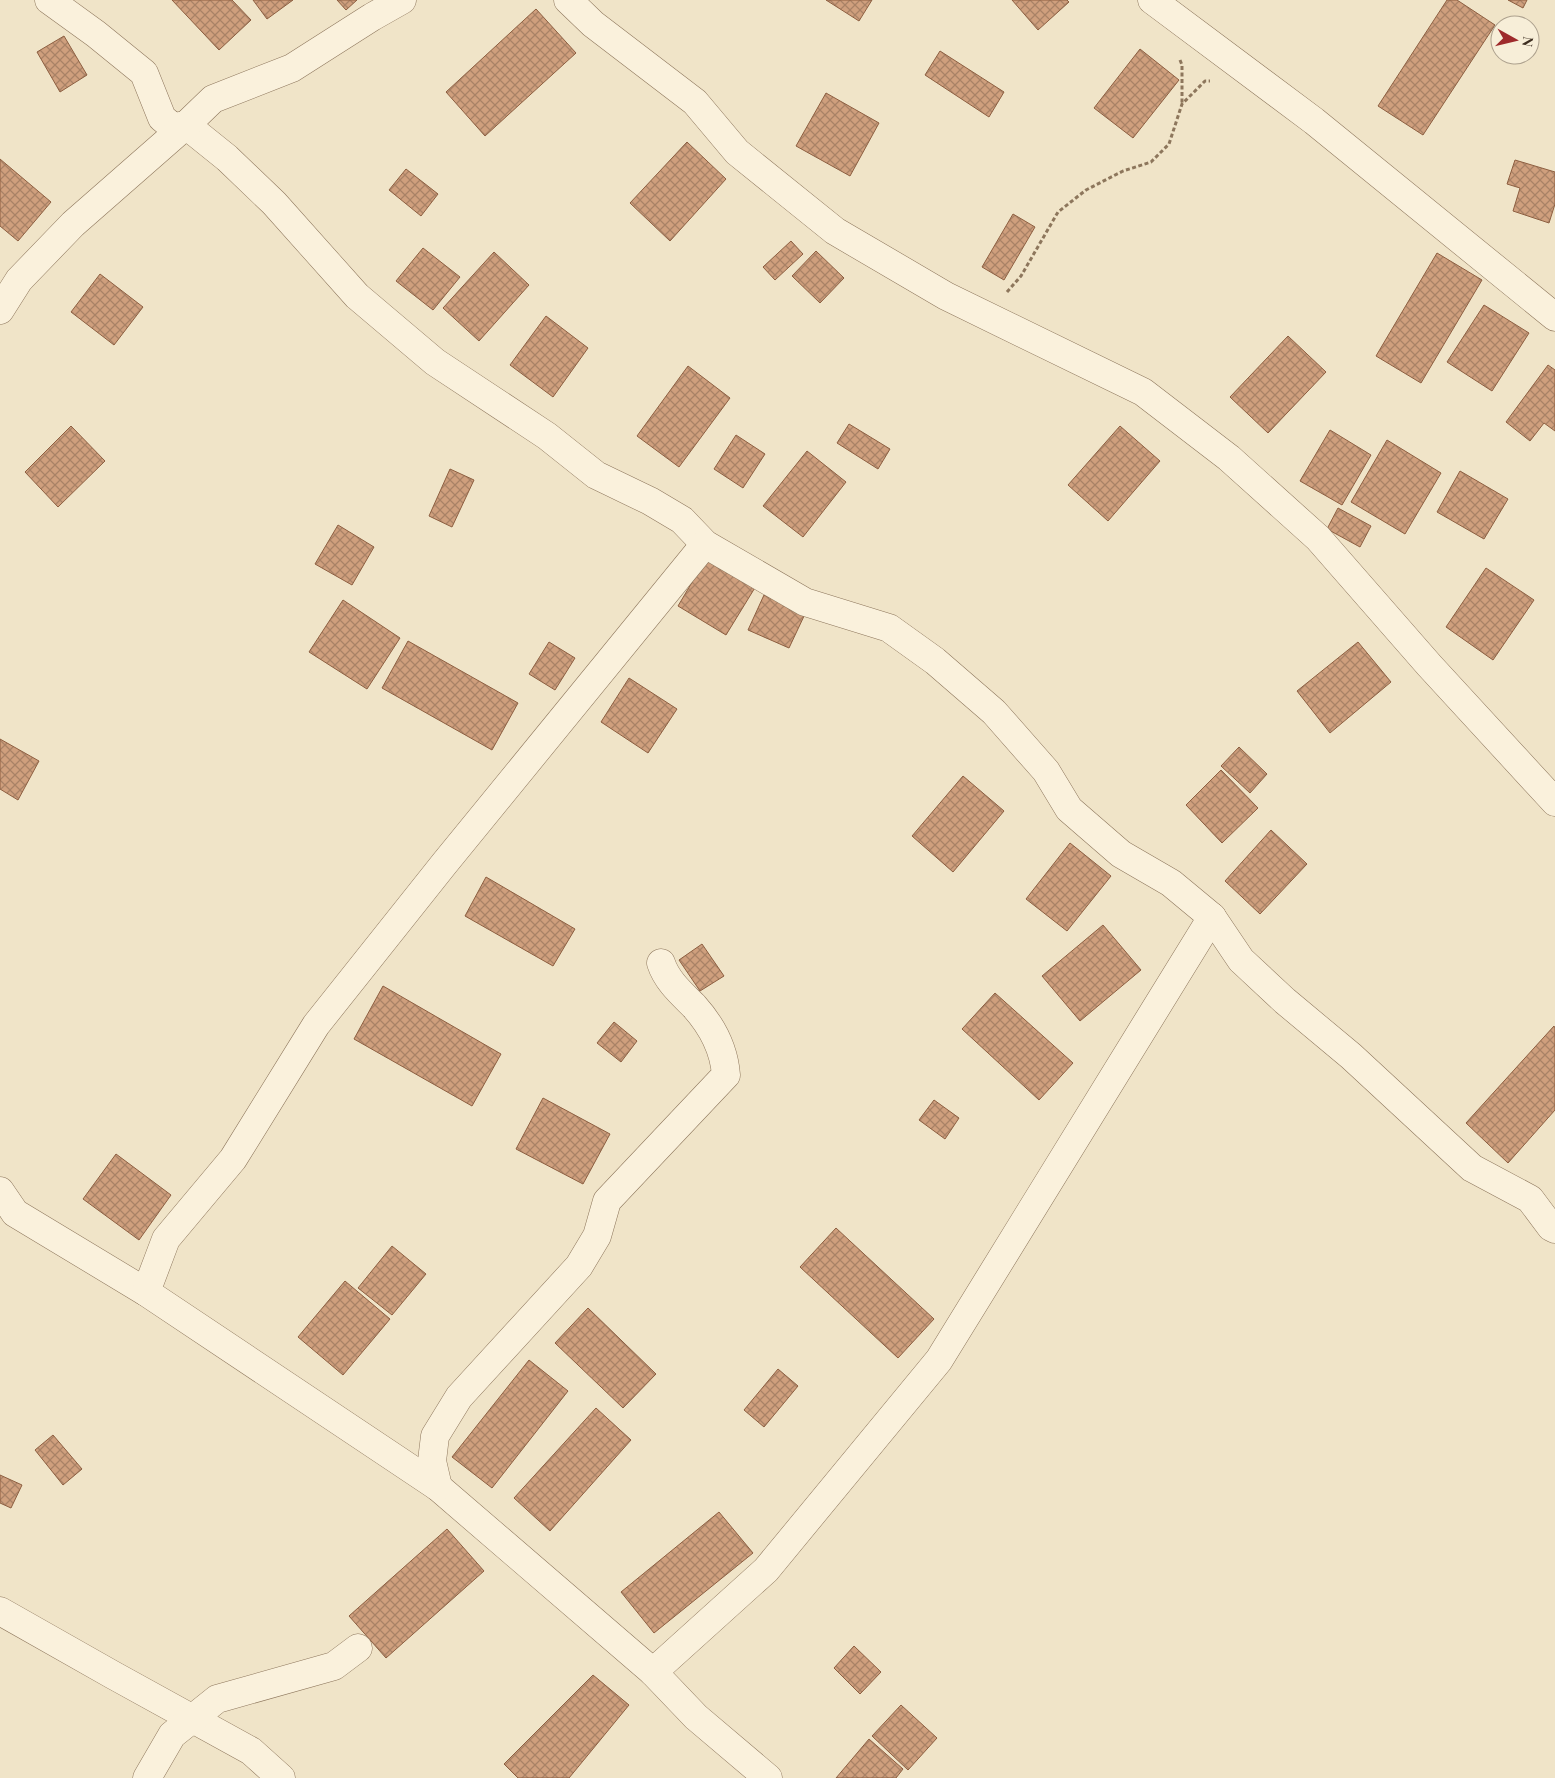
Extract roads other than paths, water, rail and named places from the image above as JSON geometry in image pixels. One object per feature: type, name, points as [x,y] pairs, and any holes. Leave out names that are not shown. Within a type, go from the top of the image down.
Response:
[{"type":"street","points":[[48,0],[96,34],[144,73],[162,118],[173,127],[186,125],[227,158],[274,203],[357,296],[435,362],[547,436],[596,475],[650,501],[682,520],[705,544],[805,602],[889,628],[935,661],[994,712],[1046,771],[1069,809],[1122,854],[1171,883],[1212,917],[1241,960],[1285,1001],[1351,1056],[1472,1168],[1530,1198],[1551,1227],[1555,1229]]},
{"type":"street","points":[[0,310],[19,280],[73,224],[213,99],[292,68],[402,0]]},
{"type":"street","points":[[568,0],[592,24],[695,102],[737,152],[835,231],[946,296],[1143,392],[1229,458],[1318,538],[1429,665],[1555,802]]},
{"type":"street","points":[[1152,0],[1314,121],[1555,318]]},
{"type":"street","points":[[146,1292],[166,1239],[233,1159],[316,1025],[444,864],[705,544]]},
{"type":"street","points":[[653,1672],[766,1570],[939,1360],[1212,917]]},
{"type":"street","points":[[438,1487],[432,1461],[435,1436],[459,1397],[579,1266],[597,1236],[608,1201],[726,1075],[725,1062],[712,1028],[677,989],[664,971],[661,963]]},
{"type":"street","points":[[0,1191],[15,1214],[146,1292],[438,1487],[653,1672],[696,1717],[768,1778]]},
{"type":"street","points":[[0,1611],[251,1751],[281,1778]]},
{"type":"street","points":[[147,1778],[172,1735],[217,1698],[334,1666],[358,1648]]}]
